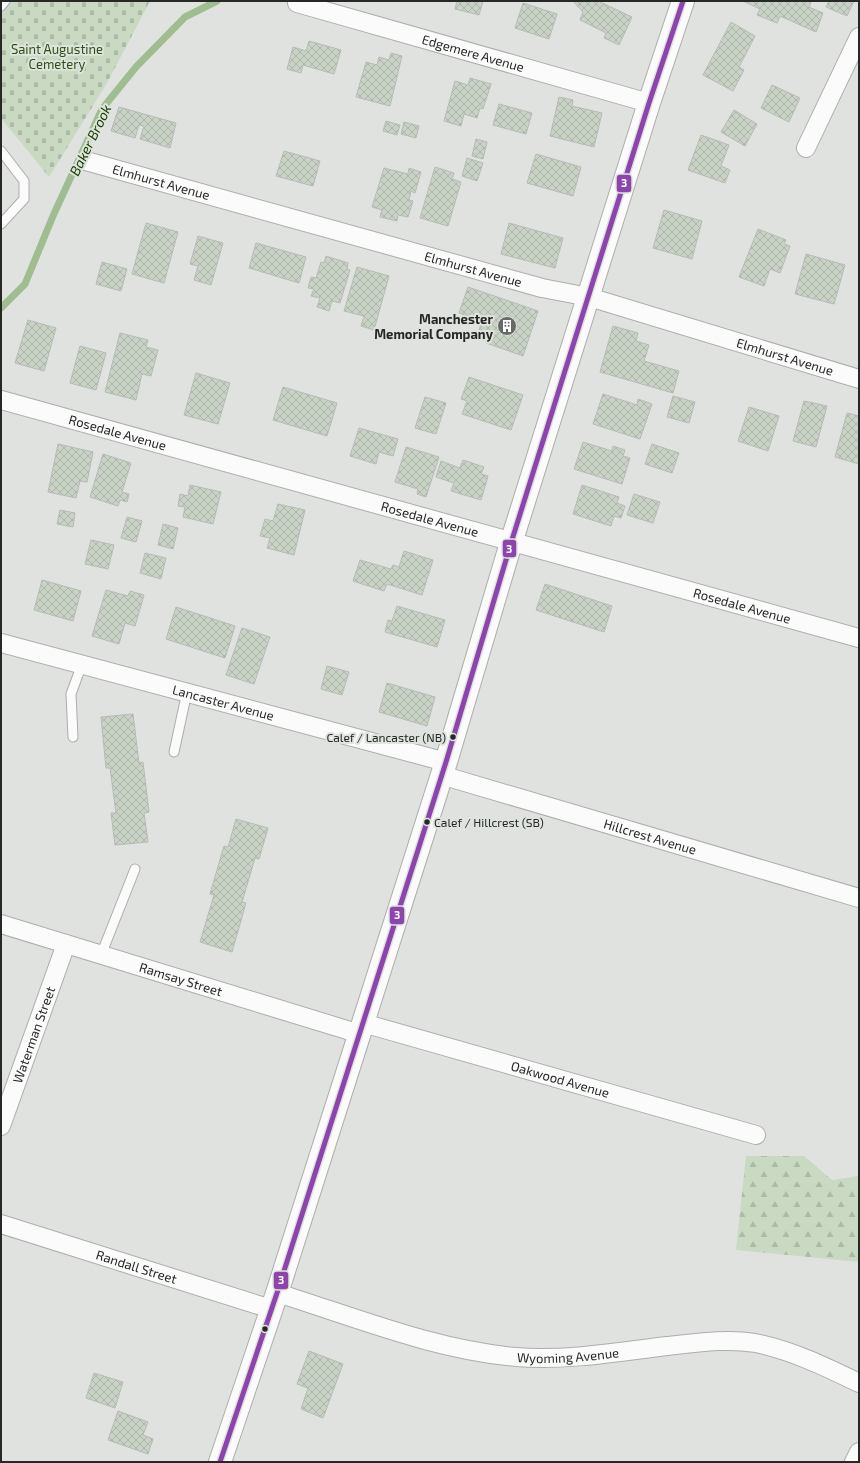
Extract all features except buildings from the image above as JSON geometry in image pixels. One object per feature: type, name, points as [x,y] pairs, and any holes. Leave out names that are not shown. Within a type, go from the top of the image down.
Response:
[{"type":"main road","points":[[220,1462],[362,1029],[444,769],[511,543],[649,103],[683,1]]},
{"type":"street","name":"Edgemere Avenue","points":[[296,3],[649,103]]},
{"type":"street","points":[[806,148],[859,37]]},
{"type":"street","name":"Elmhurst Avenue","points":[[86,161],[542,288],[589,297],[859,379]]},
{"type":"street","name":"Rosedale Avenue","points":[[1,400],[511,543],[859,638]]},
{"type":"street","name":"Lancaster Avenue","points":[[1,643],[187,692],[444,769]]},
{"type":"street","name":"Hillcrest Avenue","points":[[444,769],[859,898]]},
{"type":"street","name":"Ramsay Street","points":[[1,924],[101,955],[362,1029]]},
{"type":"street","name":"Waterman Street","points":[[1,1126],[66,944]]},
{"type":"street","name":"Oakwood Avenue","points":[[362,1029],[756,1135]]},
{"type":"street","name":"Randall Street","points":[[1,1224],[274,1301]]},
{"type":"street","name":"Wyoming Avenue","points":[[274,1301],[438,1344],[481,1353],[518,1357],[562,1357],[700,1342],[754,1343],[787,1352],[859,1383]]},
{"type":"street","points":[[854,1462],[859,1452]]},
{"type":"lane","points":[[1,6],[5,1]]},
{"type":"lane","points":[[1,151],[24,181],[24,199],[1,224]]},
{"type":"lane","points":[[73,737],[71,694],[82,664]]},
{"type":"lane","points":[[174,752],[187,692]]},
{"type":"lane","points":[[101,955],[135,869]]},
{"type":"green space","name":"Saint Augustine Cemetery","points":[[1,1],[150,1],[107,83],[49,177],[1,118]]},
{"type":"green space","points":[[746,1156],[804,1156],[832,1180],[859,1176],[859,1262],[736,1250]]},
{"type":"waterway","name":"Baker Brook","points":[[1,308],[25,284],[53,216],[102,109],[136,67],[185,17],[217,1]]},
{"type":"transit line","name":"3","points":[[220,1462],[277,1293],[446,762],[511,543],[649,103],[683,1]]},
{"type":"place","name":"Manchester Memorial Company","points":[[507,326]]},
{"type":"place","name":"Calef / Lancaster (NB)","points":[[453,737]]},
{"type":"place","name":"Calef / Hillcrest (SB)","points":[[427,822]]}]
